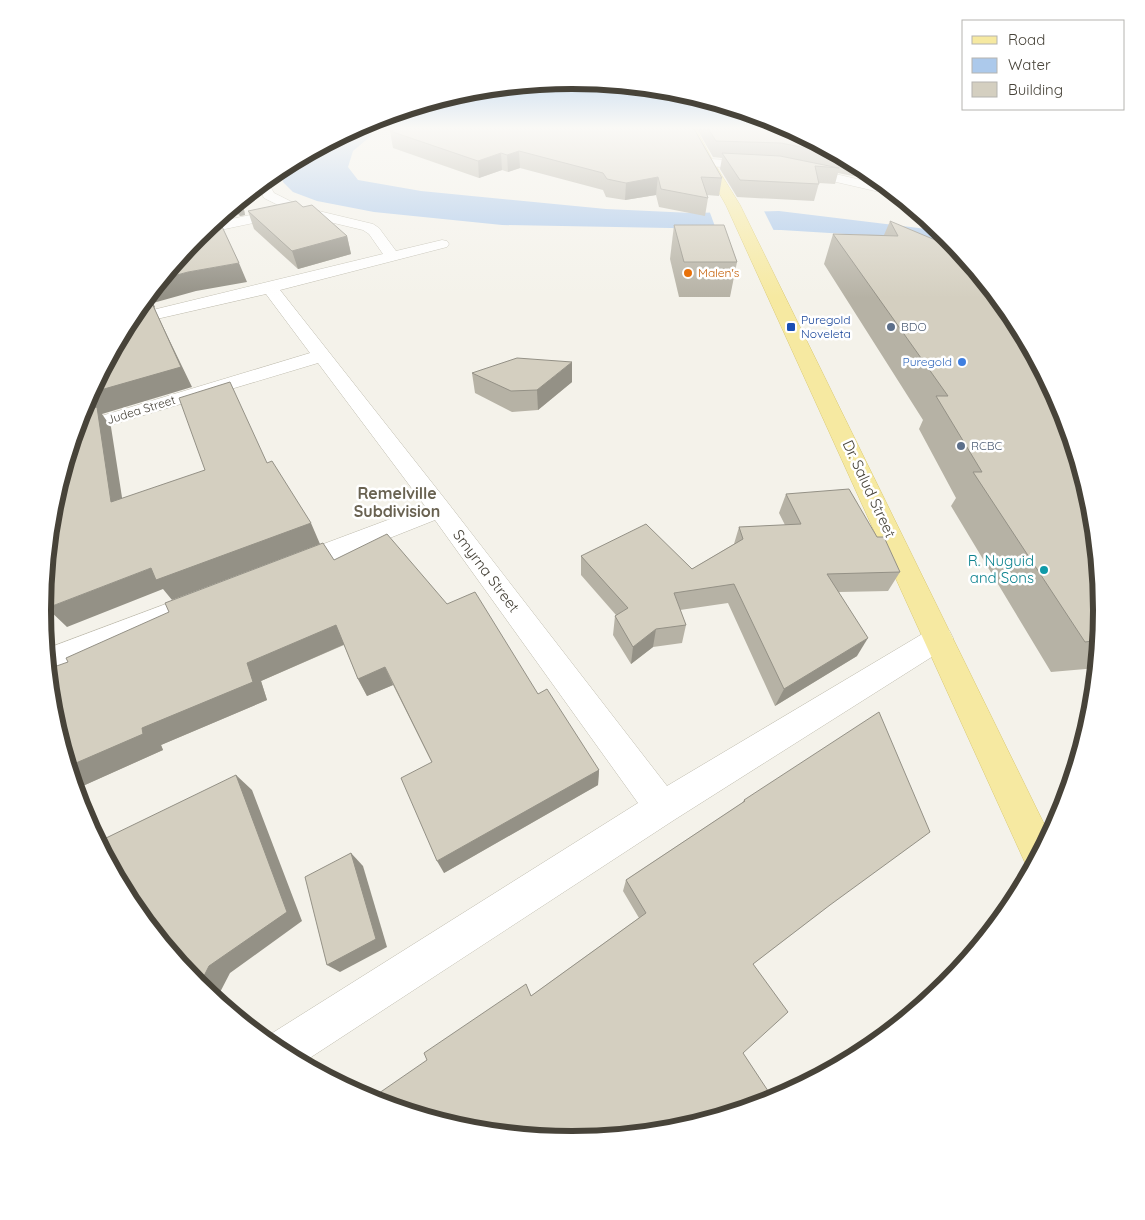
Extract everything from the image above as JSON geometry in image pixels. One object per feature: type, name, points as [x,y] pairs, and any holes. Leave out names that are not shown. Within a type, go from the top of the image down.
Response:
[{"type":"main road","name":"Dr. Salud Street","points":[[720,184],[733,205],[1037,847]]},
{"type":"street","points":[[860,184],[878,188]]},
{"type":"street","points":[[266,189],[269,195],[297,210],[368,227],[374,232],[392,258]]},
{"type":"street","points":[[220,226],[297,210]]},
{"type":"street","points":[[140,318],[392,258],[442,244]]},
{"type":"street","name":"Smyrna Street","points":[[270,288],[440,509],[662,808]]},
{"type":"street","name":"Judea Street","points":[[85,427],[321,356]]},
{"type":"street","points":[[276,573],[440,509]]},
{"type":"street","points":[[54,659],[184,608]]},
{"type":"street","points":[[289,1046],[662,808],[939,638]]},
{"type":"water","points":[[285,184],[381,184],[421,191],[606,209],[692,213],[779,211],[928,229],[960,262],[862,235],[781,230],[502,225],[374,212],[317,201],[293,192]]},
{"type":"pier","points":[[763,209],[775,233],[717,232],[709,210]]},
{"type":"building","points":[[660,184],[703,184],[708,198],[661,189]]},
{"type":"building","points":[[296,201],[303,207],[312,205],[347,236],[292,251],[248,211]]},
{"type":"building","points":[[890,221],[943,243],[964,266],[1006,320],[1040,379],[1044,388],[1041,387],[1047,394],[1066,442],[1084,508],[1093,576],[1093,641],[1085,642],[973,472],[982,472],[936,396],[948,396],[833,234],[898,236]]},
{"type":"building","points":[[221,225],[239,263],[173,276],[204,241]]},
{"type":"building","points":[[674,225],[724,225],[737,262],[684,262]]},
{"type":"building","points":[[152,303],[181,367],[100,390],[121,349]]},
{"type":"building","points":[[517,358],[572,362],[537,390],[511,391],[472,373]]},
{"type":"building","points":[[230,382],[267,463],[272,461],[311,523],[156,580],[151,568],[51,606],[52,576],[61,508],[79,442],[92,408],[97,407],[111,502],[205,470],[179,398]]},
{"type":"building","points":[[849,489],[877,537],[884,537],[900,572],[827,574],[868,638],[784,689],[734,584],[674,593],[686,625],[656,629],[633,647],[615,616],[628,608],[581,556],[646,524],[692,569],[743,539],[739,527],[801,524],[786,494]]},
{"type":"building","points":[[387,534],[447,604],[475,592],[538,694],[547,689],[599,770],[437,861],[401,778],[432,762],[385,667],[358,679],[336,625],[247,663],[253,682],[142,728],[143,734],[75,764],[61,712],[55,667],[68,662],[66,658],[169,612],[165,603],[323,543],[334,560]]},
{"type":"building","points":[[879,712],[930,832],[753,964],[788,1012],[743,1053],[769,1093],[740,1104],[674,1121],[641,1127],[572,1131],[504,1127],[471,1121],[405,1104],[378,1094],[427,1060],[424,1053],[526,984],[531,996],[646,913],[626,880]]},
{"type":"building","points":[[236,775],[287,912],[209,966],[203,978],[181,954],[139,900],[104,839]]},
{"type":"building","points":[[351,853],[376,939],[327,965],[305,877]]},
{"type":"place","name":"Malen's","points":[[688,273]]},
{"type":"place","name":"Puregold Noveleta","points":[[791,327]]},
{"type":"place","name":"BDO","points":[[891,327]]},
{"type":"place","name":"Puregold","points":[[962,362]]},
{"type":"place","name":"RCBC","points":[[961,446]]},
{"type":"place","name":"R. Nuguid and Sons","points":[[1044,570]]},
{"type":"district","name":"Remelville Subdivision","points":[[397,502]]}]
